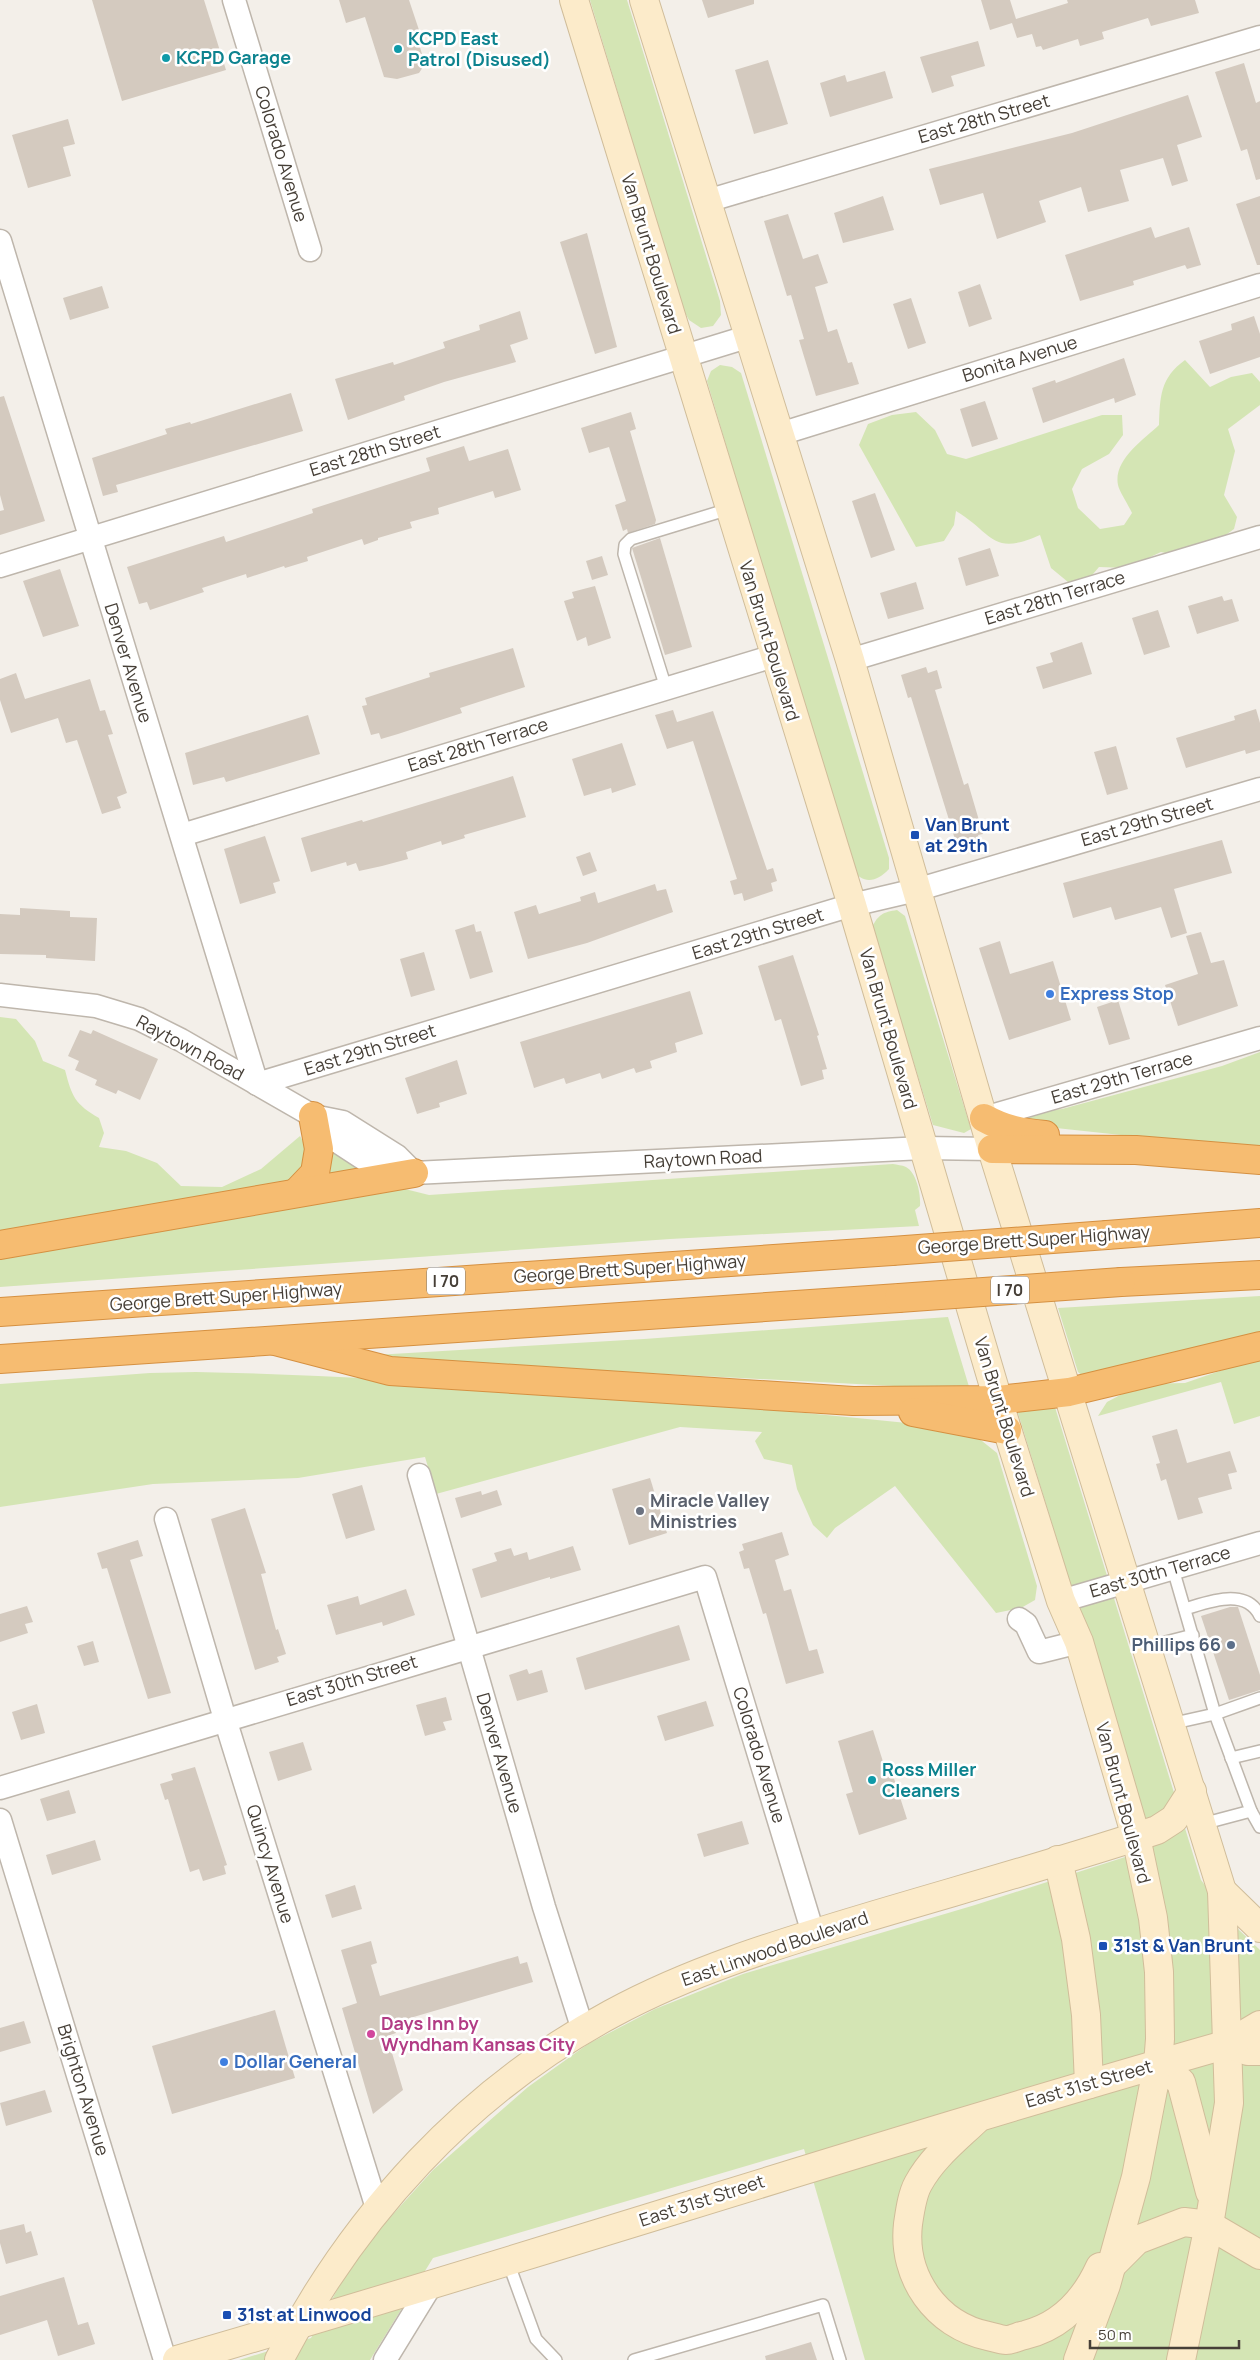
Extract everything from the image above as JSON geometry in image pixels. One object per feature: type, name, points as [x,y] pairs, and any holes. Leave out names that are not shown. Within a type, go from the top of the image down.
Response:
[{"type":"highway","points":[[296,1193],[314,1174],[318,1149],[313,1116]]},
{"type":"highway","points":[[984,1118],[1018,1132],[1136,1150],[1260,1160]]},
{"type":"highway","points":[[992,1149],[1136,1150]]},
{"type":"highway","points":[[0,1246],[414,1173]]},
{"type":"highway","name":"George Brett Super Highway","points":[[0,1312],[892,1251],[1260,1223]]},
{"type":"highway","name":"I 70","points":[[0,1359],[1121,1282],[1260,1275]]},
{"type":"highway","points":[[275,1340],[390,1371],[853,1401],[998,1400],[1068,1392],[1260,1346]]},
{"type":"highway","points":[[853,1401],[1007,1430]]},
{"type":"main road","name":"Van Brunt Boulevard","points":[[574,0],[682,357],[852,905],[1007,1430],[1061,1601],[1079,1642],[1136,1838],[1153,1918],[1159,1972],[1160,2039],[1158,2064],[1131,2194]]},
{"type":"main road","points":[[644,0],[850,660],[992,1149],[1222,1891],[1229,2103],[1211,2214],[1181,2360]]},
{"type":"main road","name":"East Linwood Boulevard","points":[[279,2360],[297,2326],[377,2208],[425,2154],[499,2087],[583,2030],[677,1982],[748,1955],[813,1933],[1136,1838],[1157,1830],[1174,1819],[1192,1792]]},
{"type":"main road","points":[[1058,1860],[1077,1949],[1086,2015],[1089,2084]]},
{"type":"main road","points":[[1222,1891],[1260,1928]]},
{"type":"main road","name":"East 31st Street","points":[[176,2360],[297,2326],[508,2262],[981,2115],[1228,2044],[1260,2025]]},
{"type":"main road","points":[[1228,2044],[1248,2051],[1260,2051]]},
{"type":"main road","points":[[1158,2064],[1182,2082],[1211,2214],[1260,2256]]},
{"type":"main road","points":[[981,2115],[935,2159],[917,2185],[910,2212],[906,2245],[917,2280],[937,2311],[971,2332],[1006,2340],[1041,2331],[1072,2311],[1094,2280],[1131,2194]]},
{"type":"main road","points":[[1078,2360],[1111,2266],[1131,2194]]},
{"type":"main road","points":[[1111,2266],[1137,2240],[1211,2214]]},
{"type":"street","name":"Colorado Avenue","points":[[234,0],[310,250]]},
{"type":"street","name":"East 28th Street","points":[[707,201],[1260,37]]},
{"type":"street","name":"Denver Avenue","points":[[0,241],[257,1084]]},
{"type":"street","name":"Bonita Avenue","points":[[780,434],[1260,285]]},
{"type":"street","name":"East 28th Street","points":[[0,566],[750,336]]},
{"type":"street","name":"East 28th Terrace","points":[[850,660],[1260,537]]},
{"type":"street","name":"East 28th Terrace","points":[[182,835],[774,656]]},
{"type":"street","name":"East 29th Street","points":[[257,1084],[852,905],[916,890],[1260,789]]},
{"type":"street","name":"Raytown Road","points":[[0,995],[96,1006],[139,1019],[313,1116],[332,1138],[381,1170],[414,1173],[924,1148],[992,1149]]},
{"type":"street","name":"East 29th Terrace","points":[[984,1118],[1260,1038]]},
{"type":"street","name":"Denver Avenue","points":[[419,1475],[468,1647],[583,2030]]},
{"type":"street","name":"Quincy Avenue","points":[[166,1519],[225,1719],[377,2208]]},
{"type":"street","name":"East 30th Terrace","points":[[1061,1601],[1260,1542]]},
{"type":"street","name":"Colorado Avenue","points":[[705,1577],[813,1933]]},
{"type":"street","name":"East 30th Street","points":[[0,1788],[225,1719],[705,1577]]},
{"type":"street","points":[[1020,1619],[1026,1624],[1039,1652],[1079,1642]]},
{"type":"street","name":"Brighton Avenue","points":[[0,1820],[165,2360]]},
{"type":"street","points":[[385,2360],[431,2285]]},
{"type":"lane","points":[[666,688],[624,554],[625,546],[631,539],[729,509]]},
{"type":"lane","points":[[1173,1569],[1215,1714],[1250,1811],[1260,1827]]},
{"type":"lane","points":[[1185,1609],[1217,1600],[1240,1599],[1256,1607],[1260,1616]]},
{"type":"lane","points":[[1146,1647],[1193,1635]]},
{"type":"lane","points":[[1170,1724],[1215,1714],[1260,1698]]},
{"type":"lane","points":[[1231,1758],[1260,1751]]},
{"type":"lane","points":[[1202,1824],[1250,1811]]},
{"type":"lane","points":[[508,2262],[536,2339],[556,2360]]},
{"type":"lane","points":[[634,2360],[823,2306],[840,2360]]},
{"type":"green space","points":[[590,0],[627,0],[720,301],[721,315],[713,326],[701,328],[689,320],[683,309]]},
{"type":"green space","points":[[1185,360],[1210,387],[1231,377],[1252,373],[1260,382],[1260,405],[1228,429],[1235,451],[1224,495],[1237,517],[1234,529],[1219,540],[1179,556],[1161,552],[1127,568],[1099,567],[1088,580],[1068,582],[1051,568],[1040,535],[1011,544],[1002,543],[994,540],[956,511],[954,525],[944,541],[916,547],[859,445],[868,424],[892,415],[916,412],[935,430],[947,454],[966,459],[1102,415],[1122,415],[1123,435],[1109,454],[1082,469],[1072,489],[1078,508],[1100,529],[1124,525],[1132,513],[1118,485],[1120,467],[1131,451],[1159,425],[1161,397],[1166,381]]},
{"type":"green space","points":[[720,365],[732,367],[741,373],[889,858],[889,869],[875,879],[861,878],[852,869],[707,381],[711,371]]},
{"type":"green space","points":[[897,910],[905,916],[971,1129],[964,1133],[933,1125],[872,927],[882,915]]},
{"type":"green space","points":[[0,1017],[16,1019],[35,1041],[43,1061],[65,1070],[76,1099],[99,1118],[104,1133],[99,1147],[126,1151],[157,1163],[181,1186],[222,1187],[261,1169],[300,1136],[307,1149],[307,1162],[296,1177],[279,1185],[0,1233]]},
{"type":"green space","points":[[1260,1052],[1260,1150],[1019,1124],[1020,1114],[1062,1109],[1222,1066]]},
{"type":"green space","points":[[330,1150],[363,1168],[331,1174],[325,1173]]},
{"type":"green space","points":[[893,1164],[906,1167],[916,1179],[920,1206],[915,1210],[919,1226],[670,1239],[0,1287],[0,1255],[401,1188],[429,1195]]},
{"type":"green space","points":[[1260,1296],[1260,1337],[1085,1378],[1078,1372],[1058,1308]]},
{"type":"green space","points":[[948,1317],[970,1390],[494,1365],[421,1364],[375,1355],[644,1339]]},
{"type":"green space","points":[[1260,1357],[1260,1416],[1234,1424],[1221,1382],[1098,1416],[1107,1402],[1141,1384],[1185,1383]]},
{"type":"green space","points":[[196,1372],[389,1379],[486,1385],[678,1401],[967,1429],[997,1453],[1037,1586],[1035,1600],[1021,1608],[996,1613],[895,1486],[835,1528],[827,1538],[813,1525],[797,1489],[792,1465],[764,1459],[755,1441],[762,1432],[680,1427],[436,1494],[425,1457],[298,1478],[153,1484],[0,1507],[0,1384],[150,1373]]},
{"type":"green space","points":[[1054,1404],[1201,1880],[1239,1930],[1260,1950],[1260,2011],[1249,2015],[1260,2053],[1260,2360],[865,2360],[804,2149],[433,2258],[370,2360],[239,2360],[311,2338],[348,2270],[368,2242],[433,2170],[528,2087],[588,2044],[655,2009],[743,1974],[975,1905],[1150,1849],[1144,1823],[1018,1413],[1022,1409]]},
{"type":"building","name":"KCPD Garage","points":[[92,0],[204,0],[226,70],[122,101]]},
{"type":"building","name":"KCPD East Patrol (Disused)","points":[[339,0],[409,0],[420,33],[416,34],[425,64],[419,73],[397,79],[384,77],[365,17],[346,23]]},
{"type":"building","points":[[702,0],[754,0],[754,4],[708,18]]},
{"type":"building","points":[[981,0],[1010,0],[1016,19],[1068,3],[1067,0],[1195,0],[1199,13],[1151,26],[1148,18],[1102,32],[1104,39],[1080,46],[1078,39],[1043,50],[1041,46],[1036,47],[1032,34],[1017,38],[1012,23],[990,30]]},
{"type":"building","points":[[978,41],[985,66],[951,76],[954,86],[932,93],[920,57]]},
{"type":"building","points":[[768,60],[788,124],[754,134],[735,70]]},
{"type":"building","points":[[1244,63],[1256,103],[1260,101],[1260,179],[1256,180],[1247,149],[1241,151],[1215,72]]},
{"type":"building","points":[[885,71],[893,98],[830,117],[820,83],[845,75],[847,82]]},
{"type":"building","points":[[1188,95],[1202,137],[1177,145],[1188,181],[1172,186],[1163,158],[1120,170],[1129,201],[1088,212],[1081,187],[1039,201],[1046,222],[997,239],[983,193],[940,205],[929,169],[1072,133]]},
{"type":"building","points":[[68,119],[75,144],[63,147],[71,176],[28,188],[12,135]]},
{"type":"building","points":[[883,196],[894,230],[843,243],[834,213]]},
{"type":"building","points":[[1260,196],[1260,265],[1257,265],[1236,204]]},
{"type":"building","points":[[788,214],[803,259],[818,254],[828,283],[815,287],[828,332],[837,329],[848,363],[852,362],[859,384],[816,396],[799,340],[804,339],[791,295],[787,296],[764,221]]},
{"type":"building","points":[[1151,227],[1155,238],[1189,227],[1201,265],[1187,269],[1185,265],[1133,281],[1134,285],[1080,301],[1065,255]]},
{"type":"building","points":[[587,233],[617,347],[595,354],[560,242]]},
{"type":"building","points":[[980,284],[992,319],[969,327],[958,292]]},
{"type":"building","points":[[102,286],[109,308],[70,320],[63,298]]},
{"type":"building","points":[[911,298],[926,343],[908,349],[893,304]]},
{"type":"building","points":[[520,311],[528,339],[510,345],[516,362],[444,382],[404,396],[405,400],[348,420],[335,379],[393,362],[394,365],[445,348],[443,342],[480,330],[479,325]]},
{"type":"building","points":[[1254,316],[1260,334],[1260,357],[1210,374],[1199,341],[1232,330],[1231,324]]},
{"type":"building","points":[[1124,358],[1136,395],[1115,403],[1114,398],[1043,423],[1032,388],[1055,380],[1056,383]]},
{"type":"building","points":[[291,393],[303,431],[116,485],[118,492],[103,496],[92,458],[167,434],[165,429],[190,422],[191,424]]},
{"type":"building","points":[[4,396],[45,521],[0,535],[0,511],[4,510],[0,495],[0,397]]},
{"type":"building","points":[[985,401],[998,439],[972,447],[960,409]]},
{"type":"building","points":[[631,412],[636,429],[630,431],[656,520],[655,524],[628,533],[627,529],[623,531],[615,505],[626,501],[609,447],[589,453],[581,428]]},
{"type":"building","points":[[464,446],[469,461],[508,449],[521,490],[495,498],[493,491],[438,508],[439,514],[410,522],[412,528],[378,538],[378,540],[364,545],[362,539],[307,557],[308,561],[285,568],[284,566],[247,578],[246,574],[202,588],[204,592],[150,610],[147,602],[139,604],[127,567],[224,536],[226,542],[313,513],[312,509],[430,471],[426,458]]},
{"type":"building","points":[[875,493],[895,550],[871,558],[852,501]]},
{"type":"building","points":[[660,538],[692,647],[665,655],[632,548]]},
{"type":"building","points":[[990,548],[999,576],[966,586],[958,558]]},
{"type":"building","points":[[602,556],[608,575],[592,580],[586,561]]},
{"type":"building","points":[[60,569],[79,626],[43,637],[23,581]]},
{"type":"building","points":[[916,582],[924,609],[888,619],[880,593]]},
{"type":"building","points":[[595,586],[611,638],[588,646],[586,637],[577,641],[564,601],[574,598],[572,592]]},
{"type":"building","points":[[1222,596],[1224,601],[1232,599],[1239,621],[1197,634],[1188,606]]},
{"type":"building","points":[[1158,610],[1170,647],[1144,655],[1132,618]]},
{"type":"building","points":[[1082,642],[1092,674],[1043,689],[1036,667],[1053,662],[1050,653]]},
{"type":"building","points":[[513,648],[525,687],[460,708],[462,713],[398,734],[381,739],[379,733],[371,735],[362,706],[367,705],[365,698],[430,677],[429,673]]},
{"type":"building","points":[[926,667],[928,673],[937,670],[942,688],[935,690],[964,785],[968,783],[983,834],[978,835],[980,842],[958,849],[911,697],[908,698],[901,675]]},
{"type":"building","points":[[16,673],[25,699],[90,679],[100,711],[105,710],[113,734],[108,735],[127,793],[117,797],[121,808],[102,814],[77,740],[66,743],[58,718],[11,733],[0,700],[0,679]]},
{"type":"building","points":[[1256,709],[1260,723],[1260,750],[1246,754],[1245,750],[1186,768],[1176,738],[1235,720],[1234,716]]},
{"type":"building","points":[[673,710],[677,722],[713,711],[767,870],[773,868],[777,881],[771,883],[773,891],[744,901],[742,893],[734,895],[730,881],[737,879],[693,741],[667,749],[655,715]]},
{"type":"building","points":[[308,715],[320,754],[226,782],[224,777],[193,785],[185,753]]},
{"type":"building","points":[[622,743],[636,785],[612,793],[611,788],[584,796],[572,759]]},
{"type":"building","points":[[1116,746],[1128,789],[1107,795],[1094,752]]},
{"type":"building","points":[[513,776],[526,817],[464,835],[465,838],[442,845],[441,841],[406,852],[408,859],[382,866],[359,871],[356,863],[347,866],[346,862],[311,872],[301,838],[362,820],[363,822]]},
{"type":"building","points":[[265,836],[280,881],[273,883],[276,893],[240,904],[224,849]]},
{"type":"building","points":[[1222,840],[1232,873],[1174,889],[1187,933],[1171,938],[1161,907],[1115,920],[1111,907],[1073,918],[1063,883]]},
{"type":"building","points":[[590,852],[597,871],[583,876],[576,857]]},
{"type":"building","points":[[655,884],[657,891],[666,889],[673,912],[587,943],[528,959],[514,912],[536,905],[539,914],[581,901],[580,897],[595,892],[598,903]]},
{"type":"building","points":[[20,908],[70,911],[70,917],[97,918],[95,961],[46,958],[46,955],[0,954],[0,914],[20,915]]},
{"type":"building","points":[[474,924],[476,932],[481,931],[493,972],[470,979],[455,930]]},
{"type":"building","points":[[1201,932],[1211,963],[1224,960],[1238,1006],[1178,1026],[1165,985],[1198,974],[1186,936]]},
{"type":"building","points":[[1000,941],[1010,974],[1053,961],[1071,1020],[1009,1040],[979,948]]},
{"type":"building","points":[[424,952],[435,990],[411,997],[400,959]]},
{"type":"building","points":[[793,955],[819,1035],[817,1036],[827,1069],[822,1070],[824,1079],[801,1086],[781,1019],[775,1021],[758,966]]},
{"type":"building","points":[[690,991],[703,1034],[675,1043],[677,1052],[650,1061],[652,1068],[636,1073],[634,1068],[602,1079],[600,1073],[566,1084],[564,1078],[534,1088],[520,1042]]},
{"type":"building","points":[[1118,1000],[1130,1039],[1109,1045],[1097,1007]]},
{"type":"building","points":[[80,1030],[91,1034],[93,1030],[158,1059],[140,1100],[118,1090],[116,1094],[95,1085],[97,1080],[75,1070],[79,1061],[68,1056]]},
{"type":"building","points":[[457,1060],[467,1094],[439,1103],[440,1107],[417,1114],[405,1078]]},
{"type":"building","points":[[1177,1429],[1187,1463],[1230,1451],[1237,1472],[1228,1474],[1232,1489],[1198,1498],[1203,1513],[1178,1520],[1166,1479],[1161,1481],[1156,1464],[1160,1463],[1152,1436]]},
{"type":"building","name":"Miracle Valley Ministries","points":[[650,1478],[667,1533],[629,1545],[612,1489]]},
{"type":"building","points":[[362,1485],[375,1530],[346,1539],[332,1494]]},
{"type":"building","points":[[497,1490],[502,1505],[461,1518],[455,1498],[481,1491],[482,1495]]},
{"type":"building","points":[[245,1508],[266,1573],[261,1574],[276,1630],[278,1629],[286,1654],[277,1657],[279,1662],[255,1670],[211,1519]]},
{"type":"building","points":[[782,1532],[789,1555],[775,1560],[784,1591],[791,1589],[809,1651],[817,1649],[824,1673],[786,1684],[766,1613],[763,1614],[749,1568],[744,1569],[739,1552],[744,1550],[742,1544]]},
{"type":"building","points":[[138,1540],[143,1556],[130,1560],[171,1693],[148,1699],[107,1568],[102,1569],[97,1553]]},
{"type":"building","points":[[573,1546],[581,1570],[550,1579],[550,1577],[481,1598],[472,1569],[497,1561],[494,1553],[511,1548],[514,1556],[527,1552],[529,1560]]},
{"type":"building","points":[[406,1589],[415,1615],[383,1626],[382,1622],[336,1635],[327,1605],[358,1596],[360,1605]]},
{"type":"building","points":[[27,1606],[33,1622],[25,1624],[28,1633],[0,1642],[0,1614]]},
{"type":"building","name":"Phillips 66","points":[[1230,1607],[1238,1607],[1260,1675],[1260,1690],[1229,1700],[1201,1616]]},
{"type":"building","points":[[679,1625],[690,1660],[585,1690],[576,1658]]},
{"type":"building","points":[[93,1641],[99,1662],[84,1666],[77,1646]]},
{"type":"building","points":[[527,1669],[529,1674],[542,1670],[548,1692],[517,1701],[509,1675]]},
{"type":"building","points":[[446,1697],[452,1720],[443,1722],[446,1730],[425,1736],[416,1705]]},
{"type":"building","points":[[706,1701],[714,1726],[665,1741],[657,1716]]},
{"type":"building","points":[[37,1704],[45,1733],[21,1740],[12,1712]]},
{"type":"building","name":"Ross Miller Cleaners","points":[[873,1730],[885,1768],[890,1766],[907,1819],[859,1835],[846,1794],[853,1792],[838,1741]]},
{"type":"building","points":[[303,1742],[312,1770],[278,1781],[269,1752]]},
{"type":"building","points":[[195,1767],[227,1865],[224,1866],[226,1874],[203,1881],[199,1869],[190,1872],[168,1799],[165,1800],[160,1784],[173,1780],[171,1774]]},
{"type":"building","points":[[69,1790],[76,1813],[47,1821],[40,1799]]},
{"type":"building","points":[[742,1821],[749,1844],[704,1857],[697,1834]]},
{"type":"building","points":[[95,1840],[101,1860],[52,1875],[46,1855]]},
{"type":"building","points":[[355,1885],[362,1909],[332,1918],[325,1895]]},
{"type":"building","name":"Days Inn by Wyndham Kansas City","points":[[371,1941],[377,1963],[371,1965],[380,1996],[518,1956],[520,1964],[527,1962],[533,1982],[393,2023],[396,2033],[387,2036],[403,2090],[373,2114],[342,2008],[357,2003],[341,1950]]},
{"type":"building","name":"Dollar General","points":[[275,2010],[295,2078],[172,2114],[152,2046]]},
{"type":"building","points":[[24,2021],[31,2043],[0,2052],[0,2028]]},
{"type":"building","points":[[45,2090],[52,2112],[6,2126],[0,2103]]},
{"type":"building","points":[[24,2224],[26,2233],[31,2231],[38,2255],[6,2264],[0,2243],[0,2230]]},
{"type":"building","points":[[64,2277],[78,2325],[88,2322],[95,2344],[58,2356],[47,2320],[0,2335],[0,2296]]},
{"type":"building","points":[[811,2342],[817,2360],[766,2360],[765,2356]]},
{"type":"place","name":"KCPD East Patrol (Disused)","points":[[398,49]]},
{"type":"place","name":"KCPD Garage","points":[[166,58]]},
{"type":"place","name":"Van Brunt at 29th","points":[[915,835]]},
{"type":"place","name":"Express Stop","points":[[1050,994]]},
{"type":"place","name":"Miracle Valley Ministries","points":[[640,1511]]},
{"type":"place","name":"Phillips 66","points":[[1231,1645]]},
{"type":"place","name":"Ross Miller Cleaners","points":[[872,1780]]},
{"type":"place","name":"31st & Van Brunt","points":[[1103,1946]]},
{"type":"place","name":"Days Inn by Wyndham Kansas City","points":[[371,2034]]},
{"type":"place","name":"Dollar General","points":[[224,2062]]},
{"type":"place","name":"31st at Linwood","points":[[227,2315]]}]
